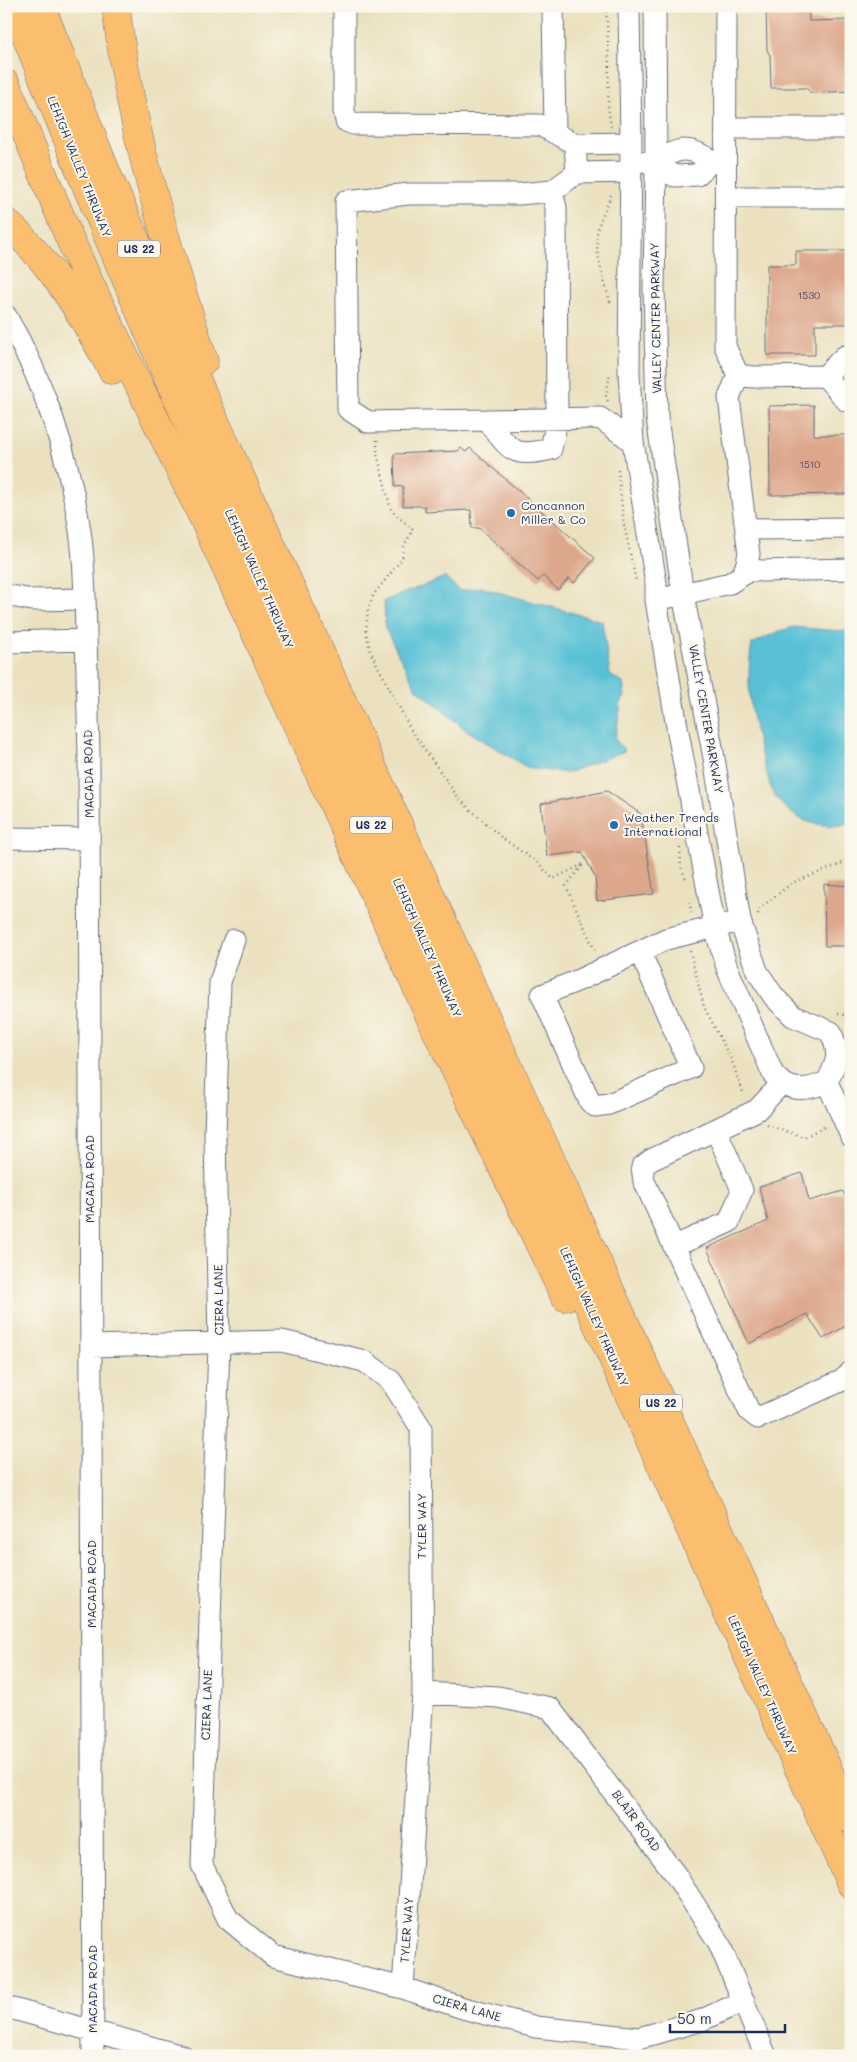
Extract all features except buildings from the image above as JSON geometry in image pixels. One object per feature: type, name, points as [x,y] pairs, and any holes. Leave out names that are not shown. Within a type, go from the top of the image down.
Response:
[{"type":"highway","name":"LEHIGH VALLEY THRUWAY","points":[[14,6],[110,243],[172,387],[851,1884]]},
{"type":"highway","name":"LEHIGH VALLEY THRUWAY","points":[[41,6],[147,268],[245,488],[851,1820]]},
{"type":"highway","points":[[116,6],[128,90],[151,188],[245,488]]},
{"type":"highway","points":[[6,84],[69,237],[205,522],[453,1066],[580,1327],[740,1638]]},
{"type":"highway","points":[[6,222],[47,264],[84,319],[263,650]]},
{"type":"street","points":[[344,6],[344,112],[346,121],[353,124],[540,125],[575,144],[631,159],[656,163],[674,176],[697,175],[719,162]]},
{"type":"street","points":[[553,6],[555,134]]},
{"type":"street","name":"VALLEY CENTER PARKWAY","points":[[629,6],[631,159],[630,372],[633,442],[677,727],[715,928],[727,968],[746,1014],[773,1074],[781,1084]]},
{"type":"street","name":"VALLEY CENTER PARKWAY","points":[[655,6],[656,163],[654,290],[657,418],[683,594],[757,971],[774,997],[793,1016],[831,1032],[844,1050],[834,1066],[828,1082]]},
{"type":"street","points":[[656,600],[730,583],[744,574],[749,554],[729,398],[738,375],[725,346],[726,197],[719,162],[726,128],[726,6]]},
{"type":"street","points":[[726,128],[851,128]]},
{"type":"street","points":[[575,144],[577,173]]},
{"type":"street","points":[[631,159],[577,173],[552,191],[519,194],[409,194],[346,201],[348,409],[368,422],[600,418],[631,393]]},
{"type":"street","points":[[486,420],[512,451],[530,454],[551,449],[557,420],[556,208],[552,191]]},
{"type":"street","points":[[726,197],[851,197]]},
{"type":"street","name":"MACADA ROAD","points":[[6,316],[24,348],[39,383],[67,469],[80,533],[85,599],[89,839],[93,2056]]},
{"type":"street","points":[[738,375],[753,377],[824,376],[845,356],[851,356]]},
{"type":"street","points":[[824,376],[847,401],[851,401]]},
{"type":"street","points":[[600,418],[633,442]]},
{"type":"street","points":[[746,529],[851,528]]},
{"type":"street","points":[[745,568],[762,571],[851,569]]},
{"type":"street","points":[[6,595],[32,600],[85,599]]},
{"type":"street","points":[[6,642],[86,640]]},
{"type":"street","points":[[6,838],[89,839]]},
{"type":"street","points":[[640,952],[691,1068],[609,1104],[595,1106],[590,1102],[542,995],[666,940],[748,920]]},
{"type":"street","name":"CIERA LANE","points":[[234,940],[220,982],[215,1134],[219,1344],[202,1865],[228,1919],[273,1956],[403,1988],[462,2008],[536,2027],[638,2038],[702,2020],[744,2001]]},
{"type":"street","points":[[851,1136],[828,1082],[815,1087],[801,1089],[781,1084],[756,1110],[651,1160],[642,1167],[644,1181],[749,1411],[758,1418],[843,1380],[851,1372]]},
{"type":"street","points":[[675,1246],[729,1222],[742,1190],[716,1130]]},
{"type":"street","name":"TYLER WAY","points":[[91,1346],[282,1341],[364,1361],[391,1381],[421,1428],[423,1694],[403,1988]]},
{"type":"street","name":"BLAIR ROAD","points":[[423,1694],[498,1697],[550,1708],[675,1874],[719,1943],[766,2056]]},
{"type":"street","points":[[6,2006],[182,2056]]},
{"type":"path","points":[[386,439],[377,439],[377,453],[391,510],[413,530],[404,546],[402,559],[374,594],[368,609],[366,631],[370,651],[411,730],[460,800],[501,838],[540,865],[553,879],[584,864],[566,886],[603,969]]},
{"type":"path","points":[[748,920],[792,883],[818,871],[851,860]]},
{"type":"path","points":[[836,1014],[851,1015]]},
{"type":"water","points":[[445,577],[460,591],[480,587],[602,621],[610,675],[623,683],[625,696],[621,703],[615,739],[625,751],[567,773],[528,768],[465,729],[416,688],[385,628],[384,601]]},
{"type":"water","points":[[794,627],[851,632],[851,821],[839,826],[806,821],[784,806],[772,790],[757,740],[749,692],[752,644],[777,632]]},
{"type":"place","name":"Concannon Miller & Co","points":[[511,513]]},
{"type":"place","name":"Weather Trends International","points":[[614,825]]}]
